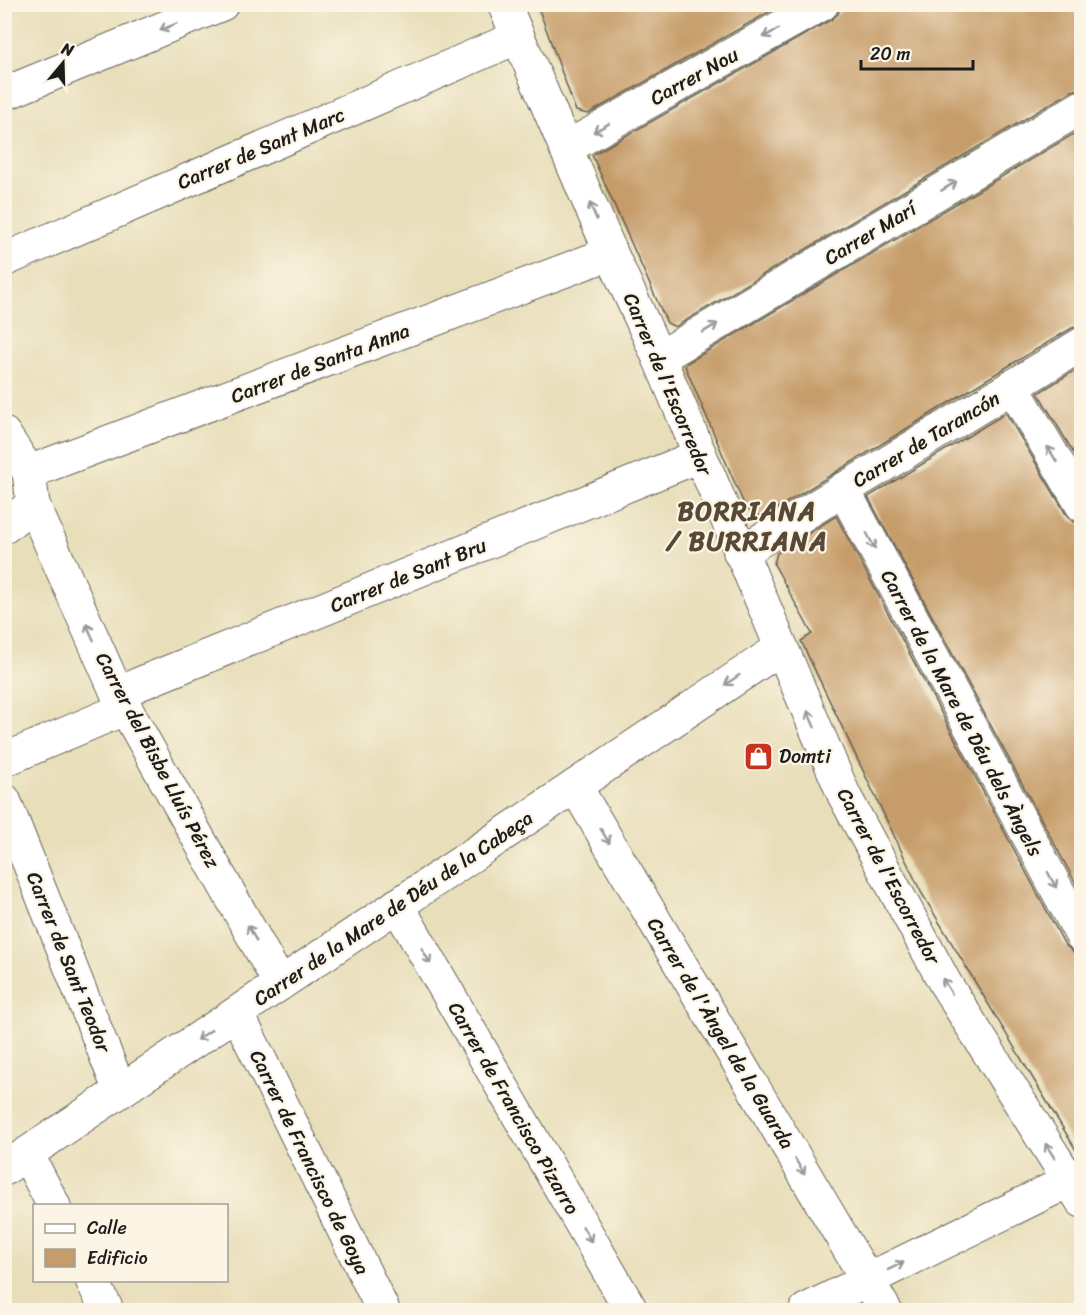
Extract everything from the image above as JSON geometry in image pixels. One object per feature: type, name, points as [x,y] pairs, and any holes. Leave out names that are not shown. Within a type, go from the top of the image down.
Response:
[{"type":"street","points":[[4,94],[222,4]]},
{"type":"street","name":"Carrer de l'Escorredor","points":[[504,4],[611,253],[659,358],[844,795],[939,972],[1075,1191]]},
{"type":"street","name":"Carrer Nou","points":[[566,148],[822,4]]},
{"type":"street","name":"Carrer de Sant Marc","points":[[4,260],[518,37]]},
{"type":"street","name":"Carrer Marí","points":[[659,358],[1082,107]]},
{"type":"street","name":"Carrer de Santa Anna","points":[[4,526],[31,488],[611,253]]},
{"type":"street","name":"Carrer de Tarancón","points":[[740,553],[1082,344]]},
{"type":"street","points":[[1012,387],[1082,505]]},
{"type":"street","name":"Carrer del Bisbe Lluís Pérez","points":[[4,434],[31,488],[122,700],[280,984]]},
{"type":"street","name":"Carrer de Sant Bru","points":[[4,760],[122,700],[699,456]]},
{"type":"street","name":"Carrer de la Mare de Déu dels Àngels","points":[[843,489],[1082,936]]},
{"type":"street","name":"Carrer de la Mare de Déu de la Cabeça","points":[[16,1161],[781,648]]},
{"type":"street","name":"Carrer de l'Àngel de la Guarda","points":[[575,786],[885,1311]]},
{"type":"street","name":"Carrer de Sant Teodor","points":[[4,800],[120,1091]]},
{"type":"street","name":"Carrer de Francisco Pizarro","points":[[397,905],[631,1311]]},
{"type":"street","name":"Carrer de Francisco de Goya","points":[[237,1012],[383,1311]]},
{"type":"street","points":[[16,1161],[52,1204]]},
{"type":"street","points":[[806,1311],[867,1280],[1075,1191]]},
{"type":"street","points":[[92,1282],[107,1311]]},
{"type":"building","points":[[537,4],[783,4],[588,114],[576,111]]},
{"type":"building","points":[[841,4],[1082,4],[1082,88],[1072,91],[675,327],[667,323],[592,155],[831,20],[838,14]]},
{"type":"building","points":[[1082,129],[1082,325],[1072,328],[1002,370],[763,517],[746,509],[685,366],[687,363]]},
{"type":"building","points":[[1082,366],[1082,467],[1038,393]]},
{"type":"building","points":[[1006,413],[1066,514],[1072,521],[1082,524],[1082,895],[868,497]]},
{"type":"building","points":[[836,516],[1065,945],[1073,952],[1082,955],[1082,1160],[921,892],[801,641],[812,634],[774,564],[777,553]]},
{"type":"place","name":"Domti","points":[[758,756]]},
{"type":"district","name":"BORRIANA / BURRIANA","points":[[747,526]]}]
